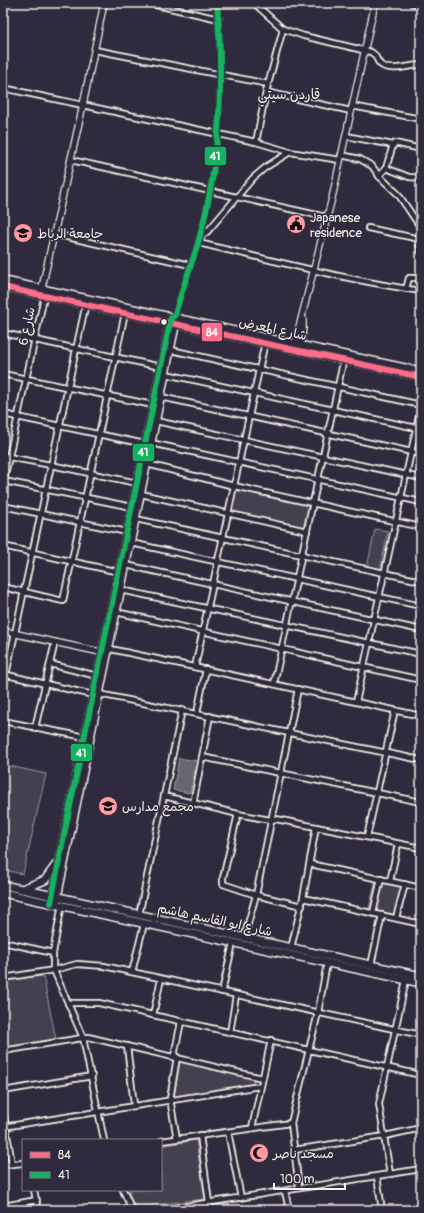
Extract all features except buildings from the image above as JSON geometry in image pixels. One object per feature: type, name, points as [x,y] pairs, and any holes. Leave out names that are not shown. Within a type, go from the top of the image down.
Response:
[{"type":"main road","name":"شارع المعرض","points":[[3,280],[43,292],[86,302],[297,347],[421,377]]},
{"type":"main road","name":"شارع المعرض","points":[[3,287],[43,292]]},
{"type":"main road","name":"شارع المعرض","points":[[86,302],[125,313],[174,320]]},
{"type":"main road","points":[[57,901],[96,695],[97,676],[106,651],[119,572],[137,483],[156,421],[171,350],[174,320]]},
{"type":"main road","points":[[57,901],[58,862],[85,737],[121,590],[147,464],[153,405],[161,367],[174,320]]},
{"type":"main road","name":"شارع المعرض","points":[[345,358],[421,371]]},
{"type":"main road","points":[[22,889],[45,880],[58,862]]},
{"type":"main road","name":"شارع ابو القاسم هاشم","points":[[3,885],[22,889],[57,901],[144,924],[421,983]]},
{"type":"main road","name":"شارع ابو القاسم هاشم","points":[[3,893],[140,915],[421,976]]},
{"type":"street","points":[[43,292],[54,234],[84,105],[104,3]]},
{"type":"street","points":[[147,3],[219,19]]},
{"type":"street","points":[[174,320],[198,241],[210,191],[217,134],[221,75],[217,3]]},
{"type":"street","points":[[254,3],[282,29],[304,36],[365,50],[374,54],[380,64],[386,68],[421,65]]},
{"type":"street","points":[[297,347],[375,3]]},
{"type":"street","points":[[412,3],[421,5]]},
{"type":"street","points":[[256,142],[266,92],[282,29]]},
{"type":"street","points":[[94,50],[268,84]]},
{"type":"street","points":[[3,88],[256,142],[290,152],[366,162],[374,168],[379,176],[398,194],[421,228]]},
{"type":"street","points":[[266,92],[421,119]]},
{"type":"street","points":[[346,136],[393,145],[395,143],[421,149]]},
{"type":"street","points":[[379,176],[386,168],[393,145]]},
{"type":"street","points":[[198,241],[260,171],[290,152]]},
{"type":"street","points":[[71,160],[236,198],[326,216]]},
{"type":"street","points":[[386,168],[409,178],[421,178]]},
{"type":"street","points":[[322,237],[330,217],[332,198]]},
{"type":"street","points":[[368,228],[415,238],[418,240],[421,252]]},
{"type":"street","points":[[54,234],[190,265]]},
{"type":"street","points":[[198,241],[315,269],[341,278],[421,291]]},
{"type":"street","points":[[406,289],[409,278],[421,278]]},
{"type":"street","name":"شارع 6","points":[[3,483],[43,292]]},
{"type":"street","points":[[3,689],[86,302]]},
{"type":"street","points":[[3,587],[63,601],[125,313]]},
{"type":"street","points":[[3,333],[161,367]]},
{"type":"street","points":[[195,667],[265,341]]},
{"type":"street","points":[[171,350],[421,406],[419,429],[411,452],[356,702]]},
{"type":"street","points":[[274,684],[345,358]]},
{"type":"street","points":[[3,374],[153,405]]},
{"type":"street","points":[[166,374],[419,429]]},
{"type":"street","points":[[161,397],[421,454]]},
{"type":"street","points":[[3,414],[98,435],[239,462],[421,502]]},
{"type":"street","points":[[156,421],[421,478]]},
{"type":"street","points":[[3,456],[51,464],[137,483]]},
{"type":"street","points":[[147,464],[234,486],[421,527]]},
{"type":"street","points":[[3,483],[132,507]]},
{"type":"street","points":[[141,494],[307,531]]},
{"type":"street","points":[[3,506],[127,532]]},
{"type":"street","points":[[136,519],[421,581]]},
{"type":"street","points":[[131,543],[421,606]]},
{"type":"street","points":[[3,546],[119,572]]},
{"type":"street","points":[[126,565],[421,630]]},
{"type":"street","points":[[121,590],[421,654]]},
{"type":"street","points":[[116,612],[421,680]]},
{"type":"street","points":[[3,631],[55,642],[206,669],[421,716]]},
{"type":"street","points":[[35,728],[55,642]]},
{"type":"street","points":[[50,664],[97,676]]},
{"type":"street","points":[[197,713],[206,669]]},
{"type":"street","points":[[5,675],[96,695],[182,710],[421,760]]},
{"type":"street","points":[[244,938],[256,895],[279,774],[298,689]]},
{"type":"street","points":[[140,915],[182,710]]},
{"type":"street","points":[[367,837],[395,710]]},
{"type":"street","points":[[193,804],[210,716]]},
{"type":"street","points":[[3,721],[85,737]]},
{"type":"street","points":[[202,757],[421,802]]},
{"type":"street","points":[[164,796],[238,814],[270,820],[276,819],[421,848]]},
{"type":"street","points":[[238,814],[223,878],[223,884],[256,895],[302,906]]},
{"type":"street","points":[[291,948],[304,898],[316,827]]},
{"type":"street","points":[[390,881],[398,844]]},
{"type":"street","points":[[310,864],[421,888]]},
{"type":"street","points":[[373,913],[381,879]]},
{"type":"street","points":[[396,918],[405,884]]},
{"type":"street","points":[[304,898],[421,924]]},
{"type":"street","points":[[57,901],[53,953],[54,970],[83,1038],[104,1139]]},
{"type":"street","points":[[371,965],[382,915]]},
{"type":"street","points":[[132,972],[144,924]]},
{"type":"street","points":[[3,942],[53,953]]},
{"type":"street","points":[[222,992],[233,943]]},
{"type":"street","points":[[299,1188],[291,1123],[310,1050],[327,963]]},
{"type":"street","points":[[3,978],[82,964],[132,972],[421,1035]]},
{"type":"street","points":[[153,1015],[161,979]]},
{"type":"street","points":[[390,1174],[379,1104],[406,980]]},
{"type":"street","points":[[230,1033],[236,995]]},
{"type":"street","points":[[68,1004],[99,1003],[230,1033],[271,1040],[421,1076]]},
{"type":"street","points":[[177,1139],[170,1099],[181,1022]]},
{"type":"street","points":[[3,1051],[88,1037],[262,1078]]},
{"type":"street","points":[[252,1128],[271,1040]]},
{"type":"street","points":[[126,1046],[134,1105]]},
{"type":"street","points":[[3,1091],[92,1076]]},
{"type":"street","points":[[4,1127],[170,1099],[260,1086]]},
{"type":"street","points":[[3,1111],[4,1127],[12,1164]]},
{"type":"street","points":[[162,1141],[291,1123]]},
{"type":"street","points":[[294,1150],[385,1136],[421,1128]]},
{"type":"street","points":[[228,1132],[241,1198]]},
{"type":"street","points":[[200,1135],[210,1210]]},
{"type":"street","points":[[3,1166],[22,1163]]},
{"type":"street","points":[[162,1210],[421,1169]]},
{"type":"street","points":[[377,1176],[382,1210]]},
{"type":"street","points":[[34,1191],[38,1210]]},
{"type":"street","points":[[123,1191],[132,1210]]},
{"type":"street","points":[[285,1191],[289,1210]]},
{"type":"street","points":[[3,1206],[37,1200]]},
{"type":"street","points":[[416,1210],[421,1209]]},
{"type":"shaded area","points":[[235,489],[308,505],[303,529],[230,513]]},
{"type":"shaded area","points":[[375,529],[388,531],[380,571],[367,568]]},
{"type":"shaded area","points":[[179,758],[197,761],[190,793],[173,790]]},
{"type":"shaded area","points":[[5,765],[46,774],[23,874],[3,870],[3,772]]},
{"type":"shaded area","points":[[376,880],[403,886],[395,919],[368,912]]},
{"type":"shaded area","points":[[43,976],[56,1040],[3,1048],[3,980]]},
{"type":"shaded area","points":[[180,1060],[254,1078],[253,1086],[174,1097]]},
{"type":"shaded area","points":[[196,1140],[205,1199],[134,1207],[128,1191],[162,1191],[162,1146]]},
{"type":"transit line","name":"41","points":[[51,903],[171,318],[175,315],[198,243],[211,184],[216,154],[220,94],[217,3]]},
{"type":"transit line","name":"84","points":[[3,287],[421,377]]},
{"type":"place","name":"Japanese residence","points":[[296,224]]},
{"type":"place","name":"جامعة الرباط","points":[[23,233]]},
{"type":"place","name":"مجمع مدارس","points":[[108,806]]},
{"type":"place","name":"مسجد ناصر","points":[[259,1153]]},
{"type":"district","name":"قاردن سيتي","points":[[289,94]]}]
